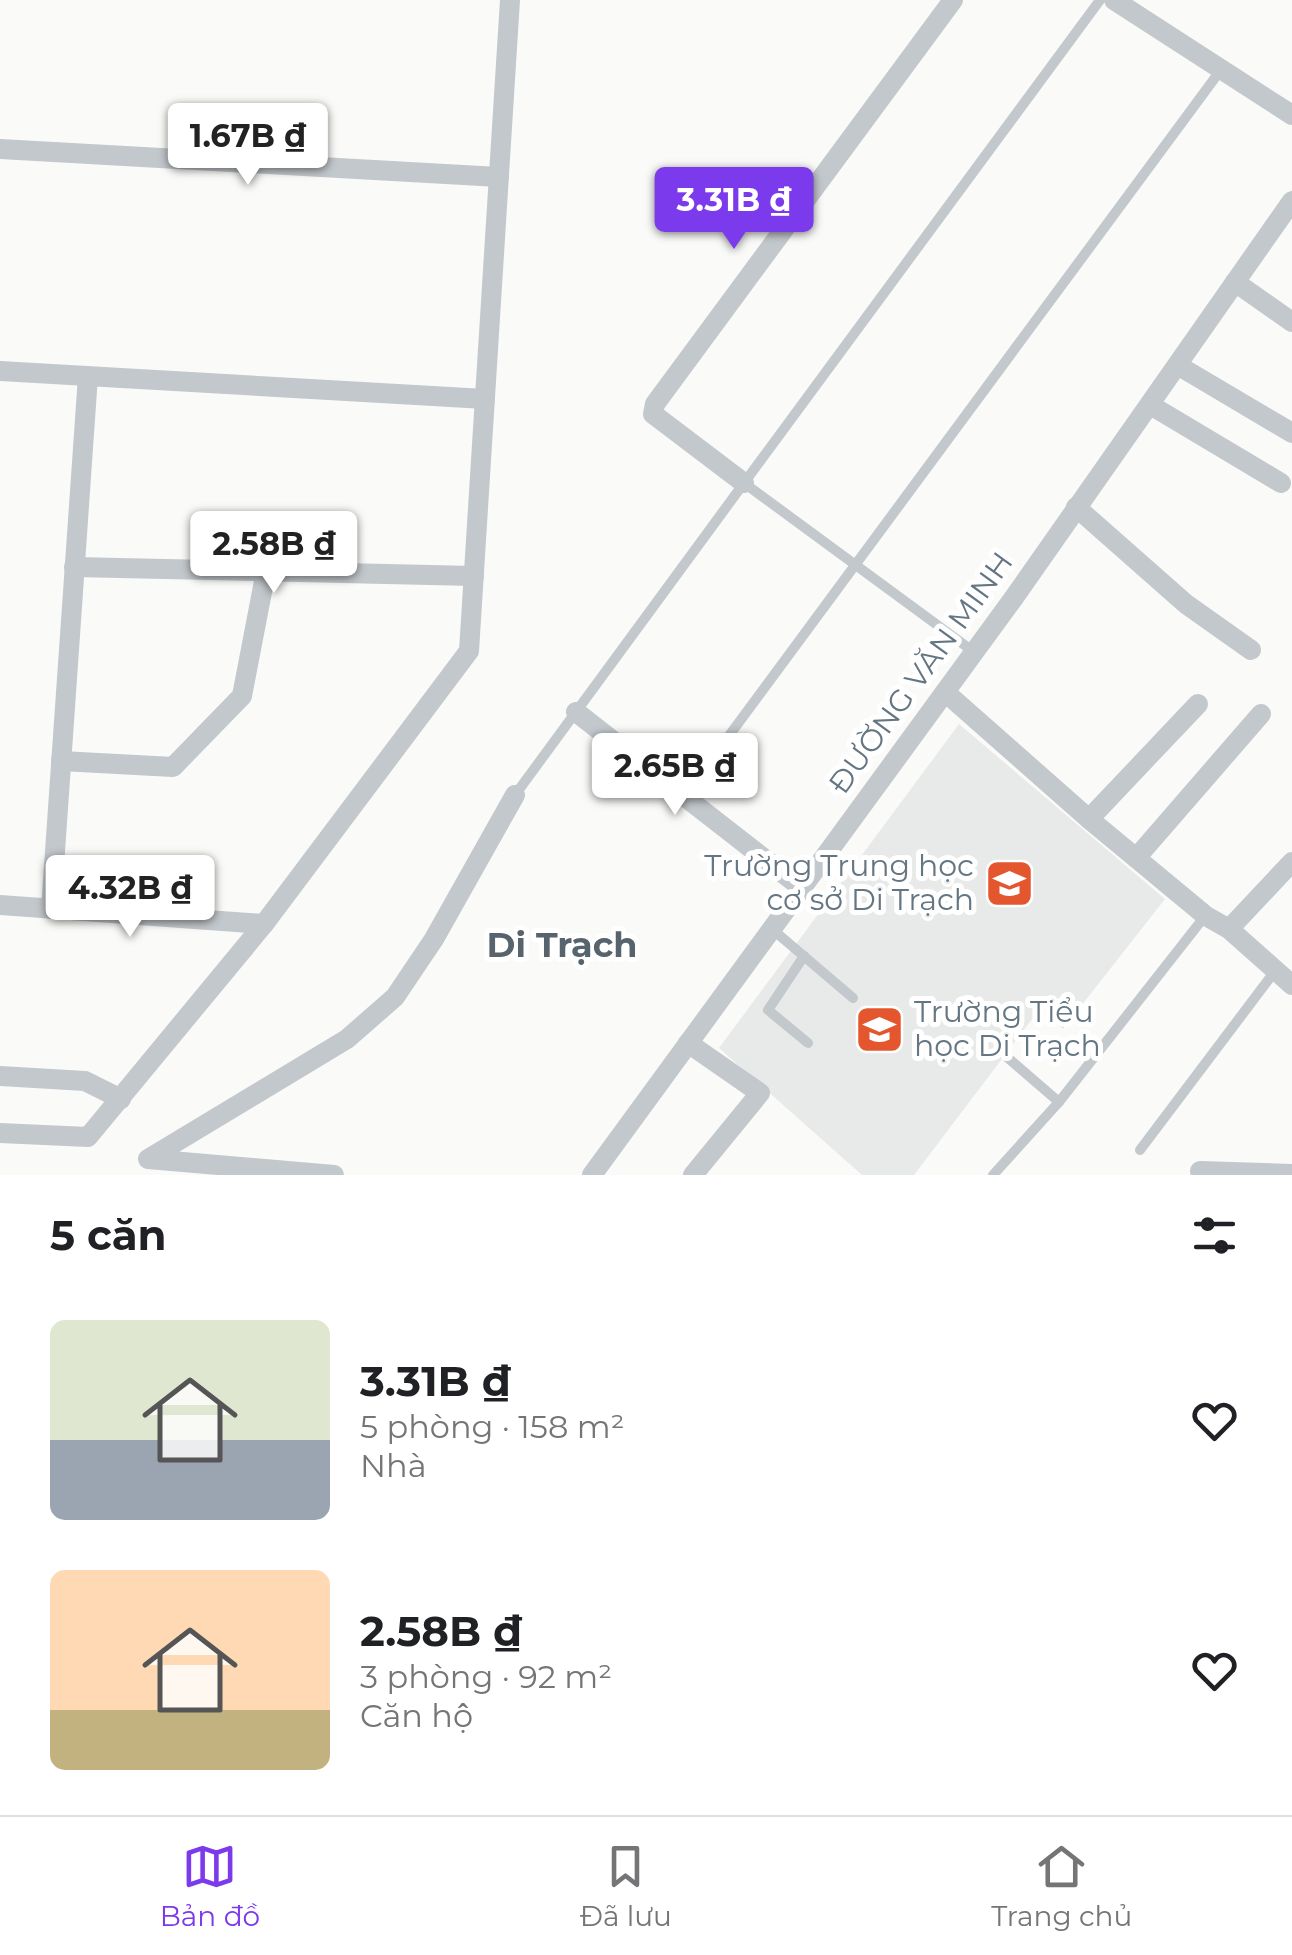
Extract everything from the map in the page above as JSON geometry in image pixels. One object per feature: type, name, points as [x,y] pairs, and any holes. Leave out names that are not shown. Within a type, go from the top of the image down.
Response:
[{"type":"street","points":[[0,1133],[88,1137],[264,924],[470,651],[510,0]]},
{"type":"street","points":[[744,483],[653,414],[655,404],[952,0]]},
{"type":"street","points":[[1114,0],[1292,115]]},
{"type":"street","points":[[0,149],[499,177]]},
{"type":"street","name":"ĐƯỜNG VĂN MINH","points":[[592,1175],[1152,406],[1292,201]]},
{"type":"street","points":[[1235,282],[1292,322]]},
{"type":"street","points":[[1180,366],[1292,433]]},
{"type":"street","points":[[0,371],[485,398]]},
{"type":"street","points":[[51,909],[88,376]]},
{"type":"street","points":[[1152,406],[1281,483]]},
{"type":"street","points":[[1076,508],[1186,604],[1251,650]]},
{"type":"street","points":[[74,566],[474,576]]},
{"type":"street","points":[[61,761],[173,767],[242,696],[266,571]]},
{"type":"street","points":[[946,692],[1089,818],[1206,916],[1229,929],[1287,981]]},
{"type":"street","points":[[1089,818],[1198,704]]},
{"type":"street","points":[[576,712],[802,888]]},
{"type":"street","points":[[1137,857],[1261,714]]},
{"type":"street","points":[[147,1167],[347,1039],[395,996],[434,939],[515,795]]},
{"type":"street","points":[[1229,929],[1292,862]]},
{"type":"street","points":[[0,905],[264,924]]},
{"type":"street","points":[[688,1044],[760,1093],[693,1175]]},
{"type":"street","points":[[0,1076],[84,1081],[121,1099]]},
{"type":"street","points":[[147,1167],[334,1175]]},
{"type":"street","points":[[1200,1171],[1292,1174]]},
{"type":"lane","points":[[515,795],[1100,0]]},
{"type":"lane","points":[[686,794],[1220,70]]},
{"type":"lane","points":[[744,483],[975,652]]},
{"type":"lane","points":[[993,1175],[1060,1102],[1206,916]]},
{"type":"lane","points":[[772,929],[853,998]]},
{"type":"lane","points":[[804,956],[768,1010],[808,1043]]},
{"type":"lane","points":[[1140,1150],[1287,981]]},
{"type":"lane","points":[[1001,1052],[1060,1102]]},
{"type":"shaded area","points":[[959,724],[1165,899],[1063,1029],[1039,1010],[914,1175],[862,1175],[719,1048]]},
{"type":"place","name":"Trường Trung học cơ sở Di Trạch","points":[[1009,883]]},
{"type":"place","name":"Trường Tiểu học Di Trạch","points":[[879,1029]]},
{"type":"district","name":"Di Trạch","points":[[562,945]]}]
